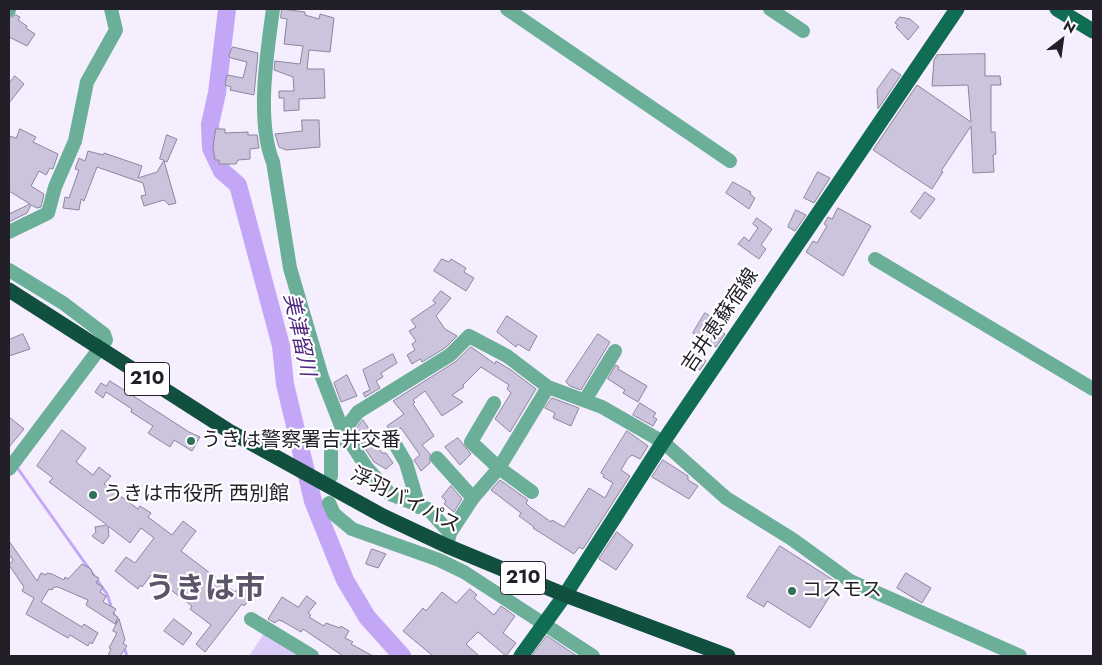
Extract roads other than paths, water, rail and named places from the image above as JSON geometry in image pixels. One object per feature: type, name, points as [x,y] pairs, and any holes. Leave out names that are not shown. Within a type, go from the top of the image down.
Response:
[{"type":"highway","name":"浮羽バイパス","points":[[9,290],[229,431],[287,464],[328,479],[383,516],[449,540],[564,595],[728,656]]},
{"type":"main road","name":"吉井恵蘇宿線","points":[[520,656],[564,595],[663,442],[958,9]]},
{"type":"main road","points":[[1057,9],[1093,31]]},
{"type":"street","points":[[9,232],[48,213],[55,187],[75,141],[87,82],[116,30],[111,9]]},
{"type":"street","points":[[273,9],[267,48],[264,120],[267,146],[273,162],[290,268],[322,377],[343,431],[367,468],[390,494],[418,507],[428,509],[449,540],[473,498],[499,468],[548,387]]},
{"type":"street","points":[[507,9],[730,161]]},
{"type":"street","points":[[770,9],[802,31]]},
{"type":"street","points":[[875,259],[1093,388]]},
{"type":"street","points":[[9,270],[63,303],[104,334],[106,340],[9,469]]},
{"type":"street","points":[[328,479],[331,448],[358,412],[450,355],[469,336],[507,356],[548,387],[602,407],[663,442],[726,498],[792,538],[850,581],[1020,656]]},
{"type":"street","points":[[585,400],[615,351]]},
{"type":"street","points":[[494,403],[471,442],[499,468],[532,492]]},
{"type":"street","points":[[392,439],[406,463],[418,507]]},
{"type":"street","points":[[437,458],[473,498]]},
{"type":"street","points":[[329,503],[334,514],[352,529],[464,572],[593,656]]},
{"type":"street","points":[[252,619],[312,656]]},
{"type":"waterway","name":"美津留川","points":[[227,9],[217,93],[210,124],[211,148],[222,171],[238,185],[281,346],[285,384],[313,501],[345,580],[367,617],[402,656]]},
{"type":"waterway","points":[[16,466],[107,594],[118,627]]},
{"type":"waterway","points":[[124,647],[127,656]]},
{"type":"place","name":"うきは警察署吉井交番","points":[[191,441]]},
{"type":"place","name":"うきは市役所 西別館","points":[[93,495]]},
{"type":"place","name":"コスモス","points":[[792,591]]},
{"type":"district","name":"うきは市","points":[[205,591]]}]
